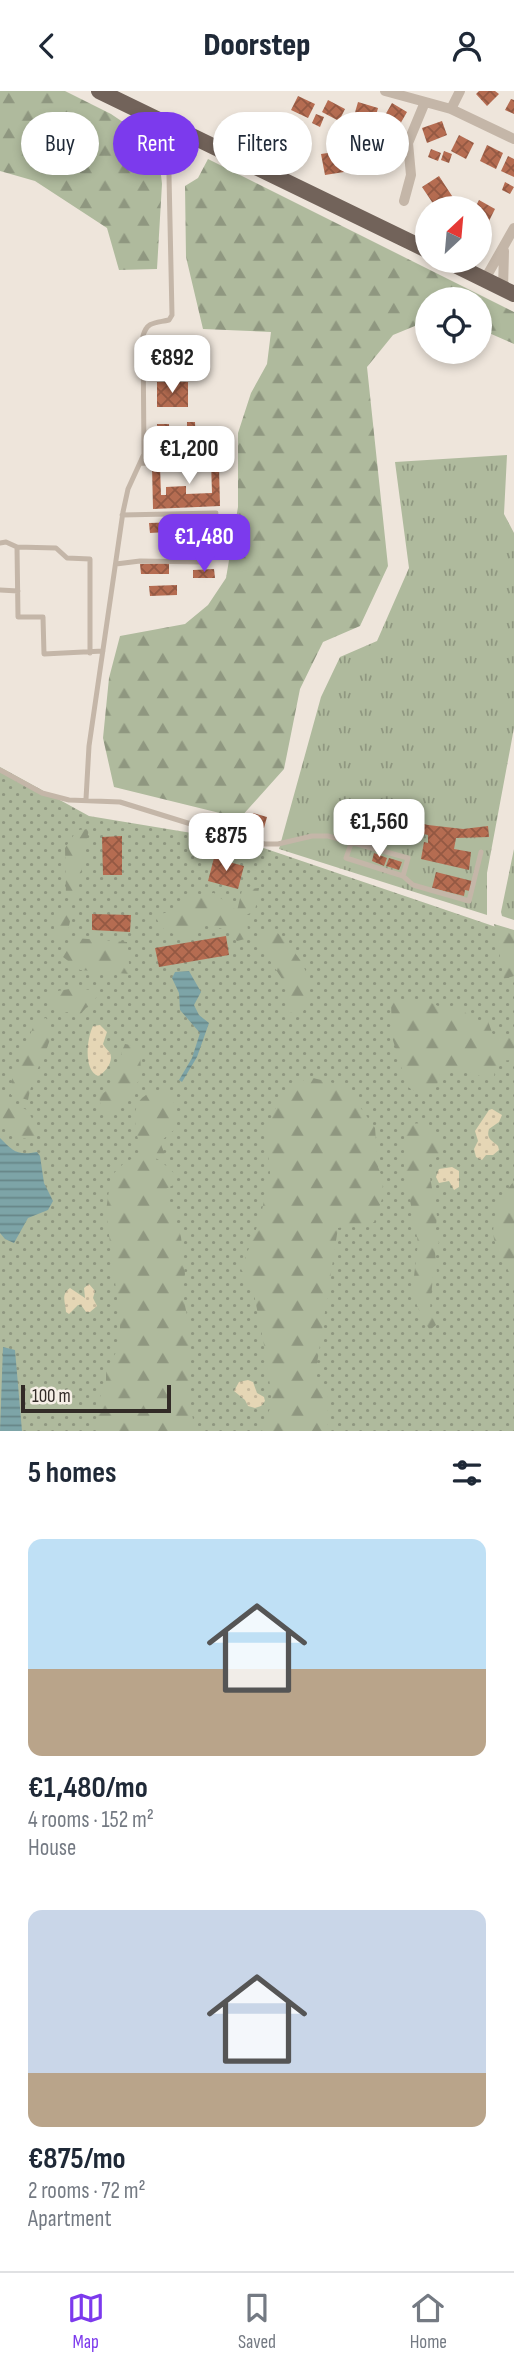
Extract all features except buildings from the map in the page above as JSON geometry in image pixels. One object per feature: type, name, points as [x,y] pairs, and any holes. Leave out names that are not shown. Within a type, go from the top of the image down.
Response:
[{"type":"main road","points":[[99,91],[140,112]]},
{"type":"main road","points":[[199,141],[415,244]]},
{"type":"main road","points":[[482,273],[509,292]]},
{"type":"street","points":[[385,91],[451,109],[514,139]]},
{"type":"street","points":[[451,109],[460,91]]},
{"type":"street","points":[[404,201],[411,175],[408,143],[425,102]]},
{"type":"street","points":[[492,262],[504,248],[514,228]]},
{"type":"street","points":[[504,248],[509,292]]},
{"type":"lane","points":[[86,799],[89,746],[122,515],[128,489],[144,454],[143,336],[145,328],[151,323],[169,320],[172,315],[169,175]]},
{"type":"lane","points":[[140,463],[200,464]]},
{"type":"lane","points":[[122,515],[216,513]]},
{"type":"lane","points":[[0,543],[6,542],[17,547],[56,548],[67,558],[90,559],[90,653]]},
{"type":"lane","points":[[17,547],[18,617],[43,617],[44,654],[103,651]]},
{"type":"lane","points":[[116,564],[140,561],[204,562]]},
{"type":"lane","points":[[0,590],[18,591]]},
{"type":"lane","points":[[0,770],[42,793],[69,800],[120,802],[236,838],[265,844],[278,844],[312,836],[352,841],[408,858],[403,876]]},
{"type":"lane","points":[[352,841],[346,858],[403,876],[413,885],[469,901],[481,852]]},
{"type":"green space","points":[[0,91],[65,91],[111,114],[113,175],[161,175],[157,269],[119,270],[107,228],[35,181],[0,171]]},
{"type":"green space","points":[[208,159],[213,162],[213,175],[240,175],[415,262],[415,273],[436,273],[464,287],[415,287],[415,326],[393,335],[367,367],[388,566],[360,626],[323,642],[300,689],[284,769],[240,818],[114,787],[103,738],[109,678],[120,636],[185,624],[208,605],[226,578],[238,507],[238,433],[251,393],[267,364],[271,332],[203,329],[186,257],[185,186],[198,178]]},
{"type":"green space","points":[[492,301],[514,312],[514,344],[492,334]]},
{"type":"green space","points":[[507,455],[504,514],[514,533],[514,728],[487,873],[487,915],[279,849],[321,697],[340,657],[377,641],[409,568],[395,462]]},
{"type":"green space","points":[[0,767],[89,816],[246,842],[514,933],[514,1431],[0,1431]]},
{"type":"green space","points":[[89,829],[76,898],[66,897],[65,848],[77,830]]},
{"type":"green space","points":[[514,849],[514,920],[502,916],[501,912]]},
{"type":"green space","points":[[259,888],[255,911],[246,915],[249,938],[237,941],[228,931],[208,924],[188,937],[171,933],[163,929],[155,914],[177,909],[194,895],[214,893],[237,911],[242,890]]},
{"type":"green space","points":[[54,908],[71,911],[68,929],[54,941]]},
{"type":"green space","points":[[494,924],[514,930],[514,976],[504,979]]},
{"type":"green space","points":[[265,933],[278,933],[305,969],[308,987],[303,1012],[289,1013],[286,985],[259,944]]},
{"type":"green space","points":[[75,938],[127,942],[130,974],[80,970],[63,957]]},
{"type":"green space","points":[[75,988],[98,991],[94,1004],[78,1017],[68,1012],[62,1013],[48,998],[52,992]]},
{"type":"green space","points":[[396,999],[432,1003],[446,1010],[454,1005],[461,1008],[477,1025],[483,1020],[488,1021],[494,1038],[505,1034],[514,1037],[514,1061],[506,1060],[500,1063],[494,1077],[479,1076],[458,1069],[450,1070],[440,1073],[437,1085],[430,1094],[412,1090],[407,1086],[392,1037],[391,1001]]},
{"type":"green space","points":[[46,1018],[53,1030],[28,1100],[11,1095],[12,1079],[36,1020]]},
{"type":"green space","points":[[125,1044],[140,1047],[141,1078],[113,1114],[101,1108],[99,1096],[109,1089],[115,1080],[110,1072],[124,1061],[121,1053]]},
{"type":"green space","points":[[309,1077],[345,1086],[375,1128],[378,1167],[383,1180],[382,1199],[374,1222],[338,1228],[314,1383],[328,1389],[327,1431],[262,1431],[272,1402],[266,1355],[253,1289],[241,1269],[260,1219],[270,1173],[266,1133],[281,1094]]},
{"type":"green space","points":[[157,1091],[173,1092],[175,1129],[160,1142],[169,1165],[141,1151],[135,1123],[137,1107],[141,1100],[147,1094]]},
{"type":"green space","points":[[0,1097],[27,1110],[41,1134],[30,1139],[18,1138],[4,1125],[0,1125]]},
{"type":"green space","points":[[426,1123],[440,1135],[444,1149],[428,1166],[437,1216],[435,1235],[439,1242],[435,1252],[437,1273],[433,1276],[430,1309],[436,1325],[430,1330],[412,1293],[418,1243],[404,1168],[405,1124]]},
{"type":"green space","points":[[143,1154],[164,1164],[175,1174],[175,1184],[166,1189],[181,1237],[185,1274],[182,1289],[190,1332],[191,1408],[195,1431],[100,1431],[96,1404],[106,1386],[106,1370],[120,1345],[120,1321],[106,1211],[111,1176],[125,1162]]},
{"type":"green space","points":[[514,1181],[514,1286],[496,1245],[493,1231],[498,1208]]},
{"type":"sand","points":[[100,1025],[107,1032],[103,1044],[110,1053],[111,1060],[106,1070],[98,1076],[90,1067],[88,1053],[93,1026]]},
{"type":"sand","points":[[492,1109],[502,1115],[499,1122],[488,1132],[499,1150],[493,1155],[486,1155],[482,1160],[476,1157],[474,1149],[478,1141],[475,1131]]},
{"type":"sand","points":[[452,1167],[459,1171],[459,1187],[454,1190],[449,1181],[439,1183],[436,1177],[439,1169]]},
{"type":"sand","points":[[89,1284],[95,1291],[93,1298],[97,1306],[86,1312],[78,1305],[69,1314],[66,1312],[64,1296],[67,1291],[70,1288],[85,1298],[84,1288]]},
{"type":"sand","points":[[239,1382],[253,1382],[257,1393],[264,1397],[265,1401],[261,1406],[248,1406],[234,1391]]},
{"type":"water","points":[[189,971],[201,992],[194,1005],[199,1015],[209,1023],[197,1057],[182,1082],[179,1080],[192,1058],[200,1033],[180,1010],[179,993],[172,978],[175,972]]},
{"type":"water","points":[[0,1138],[16,1151],[37,1152],[44,1183],[53,1201],[48,1210],[28,1218],[14,1243],[0,1233]]},
{"type":"water","points":[[3,1347],[15,1350],[22,1431],[0,1431]]}]
